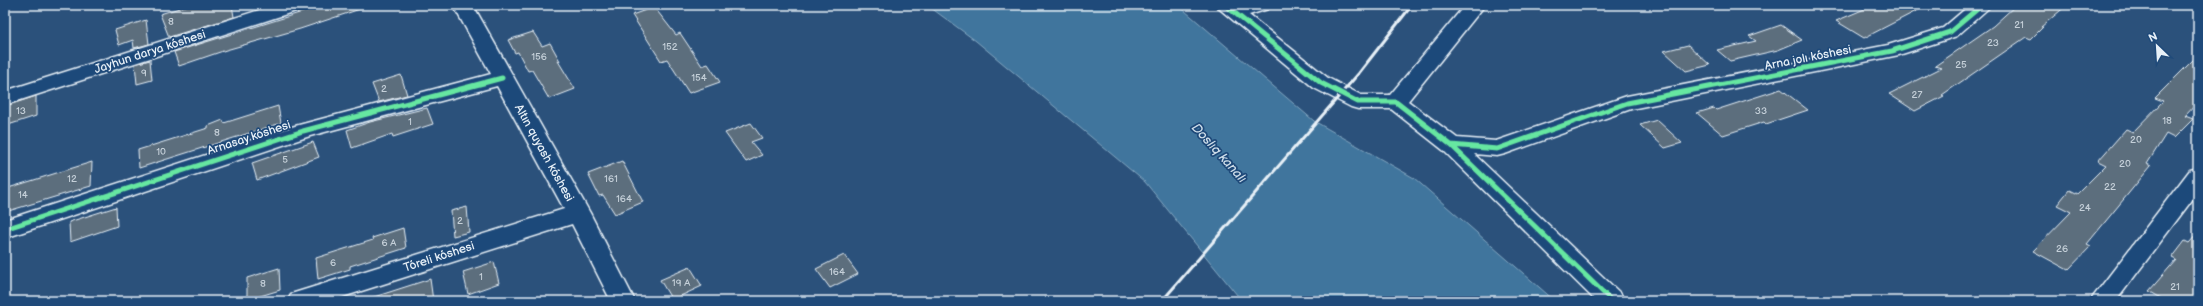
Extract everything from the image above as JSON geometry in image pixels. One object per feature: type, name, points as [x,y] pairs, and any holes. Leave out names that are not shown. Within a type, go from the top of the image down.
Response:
[{"type":"street","name":"Jayhun darya kóshesi","points":[[5,98],[295,5]]},
{"type":"street","name":"Altın quyash kóshesi","points":[[464,5],[502,78],[578,213],[623,301]]},
{"type":"street","points":[[1231,9],[1261,5]]},
{"type":"street","points":[[1396,102],[1420,75],[1475,5]]},
{"type":"street","name":"Arna jolı kóshesi","points":[[1451,145],[1497,149],[1627,103],[1892,51],[1950,32],[1982,5]]},
{"type":"street","points":[[1231,9],[1321,83],[1358,102],[1396,102],[1451,145],[1612,301]]},
{"type":"street","name":"Arnasay kóshesi","points":[[5,229],[303,131],[502,78]]},
{"type":"street","points":[[2102,301],[2198,176]]},
{"type":"street","name":"Tóreli kóshesi","points":[[300,301],[578,213]]},
{"type":"water","name":"Doslıq kanalı","points":[[927,5],[1178,5],[1314,121],[1414,178],[1555,301],[1242,301],[1145,182],[976,41]]},
{"type":"building","points":[[189,5],[232,5],[234,17],[169,37],[160,14]]},
{"type":"building","points":[[325,5],[363,5],[363,8],[179,66],[174,52]]},
{"type":"building","points":[[1874,5],[1928,5],[1864,38],[1836,21]]},
{"type":"building","points":[[2016,5],[2067,5],[2041,27],[2043,27],[2031,39],[2026,37],[1942,95],[1944,96],[1915,111],[1889,94],[1941,68],[1935,66],[1993,26]]},
{"type":"building","points":[[654,7],[676,35],[680,33],[702,66],[708,64],[720,82],[689,93],[667,59],[661,61],[632,15]]},
{"type":"building","points":[[146,20],[149,44],[134,48],[133,40],[119,45],[115,30]]},
{"type":"building","points":[[1781,25],[1802,40],[1778,50],[1730,61],[1717,50],[1756,41],[1749,36]]},
{"type":"building","points":[[533,32],[542,46],[550,43],[560,61],[558,61],[575,89],[549,99],[532,70],[528,71],[518,52],[515,53],[508,40]]},
{"type":"building","points":[[1688,45],[1710,65],[1686,71],[1664,51]]},
{"type":"building","points":[[2198,55],[2198,102],[2185,116],[2193,119],[2174,138],[2166,134],[2147,164],[2151,166],[2087,244],[2091,246],[2068,270],[2033,251],[2071,212],[2057,205],[2069,190],[2077,194],[2106,165],[2098,161],[2126,129],[2133,132],[2163,101],[2155,98]]},
{"type":"building","points":[[150,60],[152,80],[137,84],[135,64]]},
{"type":"building","points":[[401,75],[407,95],[379,102],[372,84]]},
{"type":"building","points":[[1781,89],[1808,110],[1766,124],[1764,122],[1723,135],[1697,113],[1714,108],[1716,110]]},
{"type":"building","points":[[36,96],[36,116],[5,126],[5,106]]},
{"type":"building","points":[[278,106],[281,123],[139,168],[138,150],[208,128],[208,126],[223,120],[224,123]]},
{"type":"building","points":[[427,108],[433,124],[393,137],[392,134],[352,148],[347,130],[370,122]]},
{"type":"building","points":[[1657,120],[1682,143],[1665,148],[1640,125]]},
{"type":"building","points":[[751,123],[762,138],[751,142],[762,155],[746,162],[725,133]]},
{"type":"building","points":[[313,142],[319,157],[257,180],[252,163]]},
{"type":"building","points":[[622,161],[643,202],[615,214],[603,195],[599,196],[588,174]]},
{"type":"building","points":[[92,162],[91,186],[5,212],[5,189]]},
{"type":"building","points":[[116,207],[117,226],[70,242],[69,222]]},
{"type":"building","points":[[467,207],[469,232],[453,236],[451,211]]},
{"type":"building","points":[[403,228],[406,248],[350,266],[350,269],[318,279],[316,258],[373,240],[372,238]]},
{"type":"building","points":[[2198,233],[2198,301],[2166,301],[2149,291],[2176,260],[2172,258],[2185,241],[2189,243]]},
{"type":"building","points":[[844,255],[858,274],[830,288],[816,269]]},
{"type":"building","points":[[494,262],[499,283],[468,294],[463,272]]},
{"type":"building","points":[[690,267],[702,286],[672,300],[660,280]]},
{"type":"building","points":[[279,268],[280,290],[247,300],[247,278]]},
{"type":"building","points":[[430,279],[433,301],[372,301],[371,298]]},
{"type":"railway","points":[[1162,301],[1359,73],[1412,5]]},
{"type":"cycle path","points":[[1225,5],[1321,83],[1358,102],[1396,102],[1451,145],[1612,301]]},
{"type":"cycle path","points":[[1451,145],[1497,149],[1627,103],[1892,51],[1950,32],[1982,5]]},
{"type":"cycle path","points":[[5,229],[303,131],[502,78]]}]
